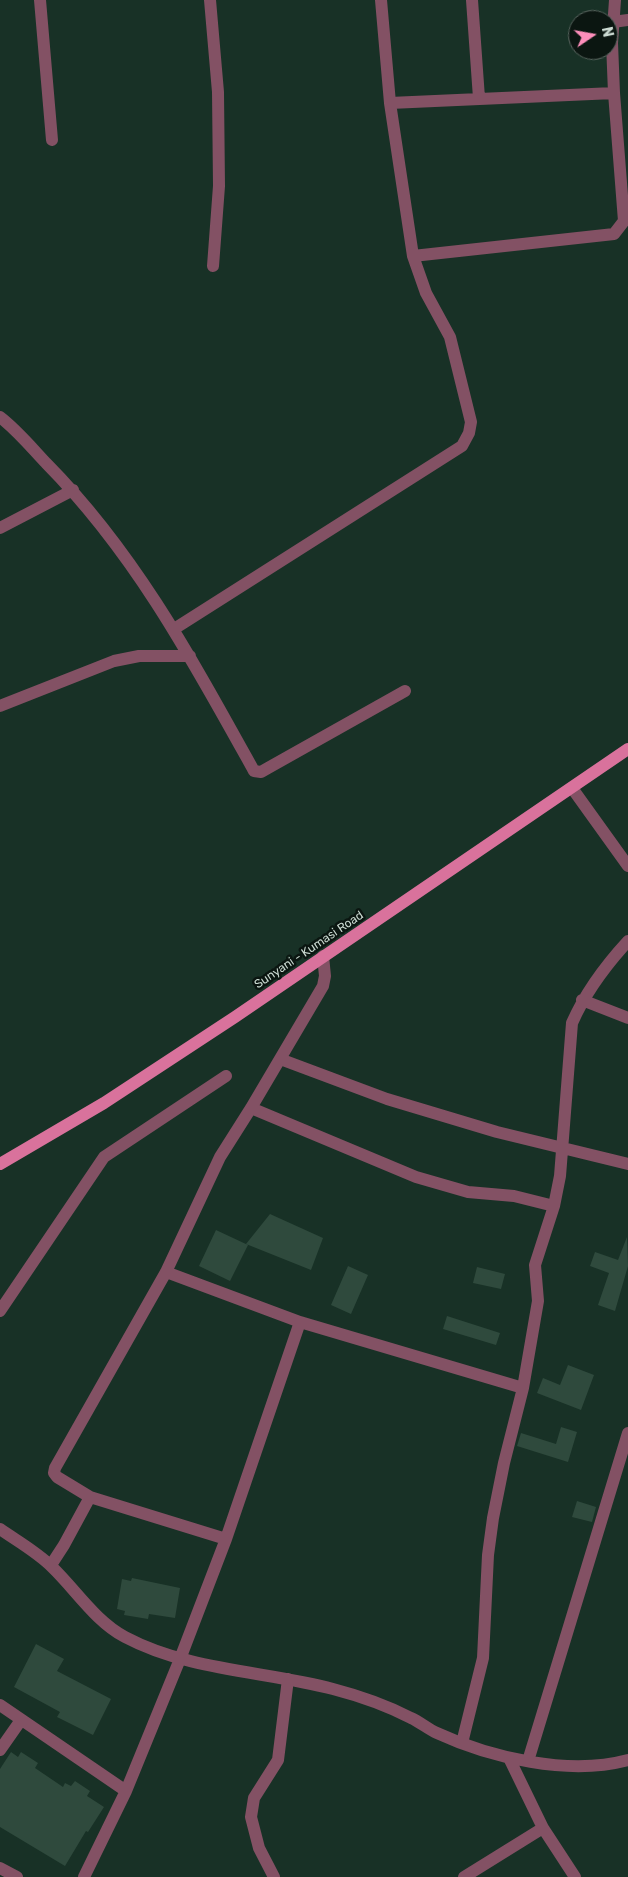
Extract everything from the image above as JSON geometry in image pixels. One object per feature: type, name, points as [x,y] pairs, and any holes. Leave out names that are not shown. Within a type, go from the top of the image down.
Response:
[{"type":"main road","name":"Sunyani - Kumasi Road","points":[[0,1164],[104,1103],[628,749]]},
{"type":"street","points":[[40,0],[52,140]]},
{"type":"street","points":[[210,0],[218,92],[219,186],[213,266]]},
{"type":"street","points":[[174,629],[462,446],[469,434],[471,422],[450,337],[426,293],[413,256],[390,104],[381,0]]},
{"type":"street","points":[[472,0],[478,98]]},
{"type":"street","points":[[413,256],[614,234],[624,221],[614,93],[614,60]]},
{"type":"street","points":[[390,104],[478,98],[614,93]]},
{"type":"street","points":[[0,417],[73,490],[130,561],[190,656],[254,771],[261,772],[405,691]]},
{"type":"street","points":[[0,528],[73,490]]},
{"type":"street","points":[[0,706],[114,661],[139,656],[190,656]]},
{"type":"street","points":[[572,788],[628,866]]},
{"type":"street","points":[[462,1743],[483,1658],[488,1555],[493,1518],[504,1463],[523,1388],[538,1302],[535,1265],[554,1206],[560,1176],[572,1023],[582,1000],[605,965],[628,941]]},
{"type":"street","points":[[226,1539],[90,1497],[57,1477],[54,1473],[55,1468],[166,1272],[220,1157],[323,986],[322,956]]},
{"type":"street","points":[[582,1000],[628,1018]]},
{"type":"street","points":[[280,1059],[387,1099],[562,1148],[628,1164]]},
{"type":"street","points":[[0,1311],[104,1157],[226,1076]]},
{"type":"street","points":[[251,1108],[416,1177],[468,1192],[514,1196],[554,1206]]},
{"type":"street","points":[[166,1272],[300,1322],[523,1388]]},
{"type":"street","points":[[84,1877],[126,1791],[180,1658],[226,1539],[300,1322]]},
{"type":"street","points":[[528,1761],[628,1434]]},
{"type":"street","points":[[51,1565],[64,1546],[90,1497]]},
{"type":"street","points":[[0,1529],[51,1565],[106,1624],[125,1637],[180,1658],[288,1679],[354,1695],[412,1718],[435,1733],[509,1758],[590,1765],[628,1760]]},
{"type":"street","points":[[274,1877],[259,1848],[251,1817],[254,1798],[278,1760],[288,1679]]},
{"type":"street","points":[[0,1705],[126,1791]]},
{"type":"street","points":[[0,1750],[21,1720]]},
{"type":"street","points":[[509,1758],[543,1828],[575,1877]]},
{"type":"street","points":[[464,1877],[543,1828]]},
{"type":"street","points":[[0,1868],[16,1877]]},
{"type":"building","points":[[270,1214],[323,1238],[311,1270],[246,1244]]},
{"type":"building","points":[[216,1230],[248,1245],[230,1281],[199,1266]]},
{"type":"building","points":[[627,1237],[628,1266],[615,1311],[598,1305],[609,1273],[590,1266],[595,1252],[618,1260]]},
{"type":"building","points":[[348,1266],[368,1275],[351,1314],[331,1305]]},
{"type":"building","points":[[477,1267],[505,1274],[501,1289],[473,1283]]},
{"type":"building","points":[[447,1316],[500,1333],[496,1345],[443,1329]]},
{"type":"building","points":[[568,1365],[594,1375],[581,1410],[537,1393],[543,1378],[560,1385]]},
{"type":"building","points":[[561,1427],[577,1432],[568,1462],[517,1446],[521,1433],[556,1444]]},
{"type":"building","points":[[577,1501],[596,1507],[592,1522],[572,1517]]},
{"type":"building","points":[[132,1578],[180,1588],[175,1618],[149,1614],[148,1619],[124,1615],[125,1611],[117,1609],[122,1579],[131,1581]]},
{"type":"building","points":[[36,1644],[64,1659],[57,1671],[111,1699],[93,1735],[57,1717],[60,1712],[14,1687]]},
{"type":"building","points":[[11,1752],[18,1757],[21,1752],[38,1763],[35,1768],[63,1787],[65,1783],[71,1786],[75,1781],[90,1791],[87,1796],[104,1807],[88,1832],[86,1831],[65,1866],[0,1827],[0,1769]]}]
